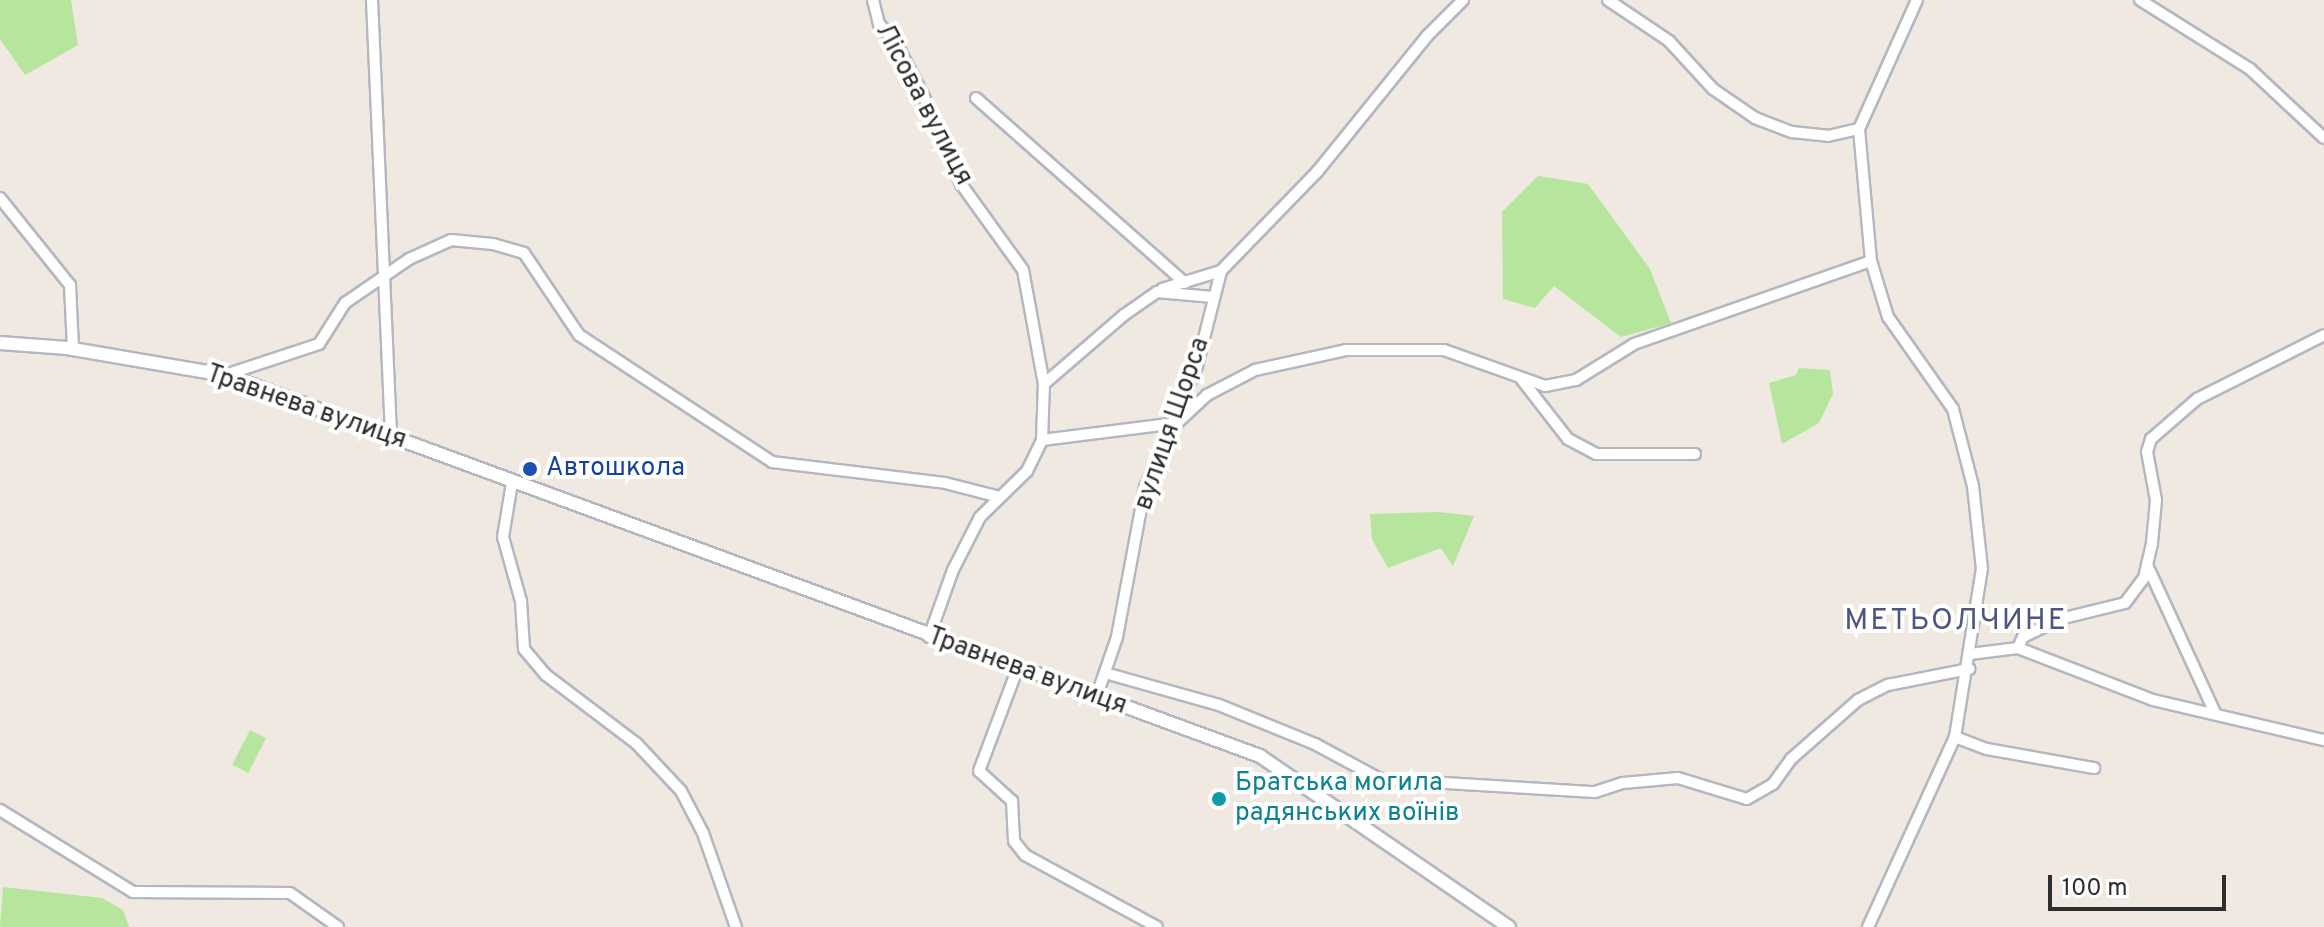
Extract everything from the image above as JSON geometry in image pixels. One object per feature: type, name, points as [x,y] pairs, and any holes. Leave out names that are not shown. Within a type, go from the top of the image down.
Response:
[{"type":"street","points":[[372,0],[391,437]]},
{"type":"street","name":"Лісова вулиця","points":[[873,0],[879,24],[895,41],[924,97],[961,184],[1023,270],[1044,384],[1042,440]]},
{"type":"street","name":"вулиця Щорса","points":[[1096,698],[1117,637],[1145,488],[1177,423],[1221,271],[1290,203],[1463,0]]},
{"type":"street","points":[[1608,0],[1669,41],[1713,89],[1755,118],[1792,132],[1828,136],[1859,129]]},
{"type":"street","points":[[1868,927],[1955,737],[1969,669],[1982,569],[1973,486],[1953,409],[1888,317],[1871,261],[1859,129],[1917,0]]},
{"type":"street","points":[[2140,0],[2250,69],[2324,138]]},
{"type":"street","points":[[976,98],[1185,283]]},
{"type":"street","points":[[0,198],[70,285],[73,349]]},
{"type":"street","points":[[225,375],[319,344],[345,303],[409,259],[451,240],[524,253],[579,335],[772,462],[945,483],[996,496]]},
{"type":"street","points":[[929,637],[953,570],[996,496],[1027,471],[1042,440],[1177,423],[1207,395],[1255,370],[1346,350],[1444,350],[1545,386],[1576,380],[1634,344],[1871,261]]},
{"type":"street","points":[[1044,384],[1157,292],[1221,271]]},
{"type":"street","points":[[1157,292],[1213,297]]},
{"type":"street","points":[[2018,648],[2023,637],[2060,619],[2125,603],[2147,565],[2156,500],[2147,452],[2151,439],[2197,399],[2324,335]]},
{"type":"street","name":"Травнева вулиця","points":[[0,343],[73,349],[225,375],[1017,670],[1260,756],[1509,927]]},
{"type":"street","points":[[1522,380],[1568,439],[1596,454],[1695,454]]},
{"type":"street","points":[[512,483],[503,537],[521,601],[524,649],[546,675],[636,743],[681,791],[703,833],[736,927]]},
{"type":"street","points":[[2147,565],[2215,713]]},
{"type":"street","points":[[1970,654],[2018,648],[2153,700],[2324,740]]},
{"type":"street","points":[[1105,673],[1219,705],[1315,744],[1380,779],[1595,792],[1623,783],[1678,778],[1747,799],[1773,784],[1791,759],[1858,700],[1888,685],[1969,669]]},
{"type":"street","points":[[1017,670],[979,771],[1012,801],[1014,841],[1025,855],[1157,927]]},
{"type":"street","points":[[1955,737],[1987,749],[2094,768]]},
{"type":"street","points":[[0,810],[133,892],[290,893],[338,927]]},
{"type":"green space","points":[[0,0],[71,0],[78,45],[25,75],[0,39]]},
{"type":"green space","points":[[1538,176],[1588,184],[1650,269],[1671,323],[1621,337],[1554,286],[1535,308],[1503,299],[1502,212]]},
{"type":"green space","points":[[1799,368],[1830,370],[1833,394],[1819,423],[1782,444],[1769,383],[1796,375]]},
{"type":"green space","points":[[1439,512],[1474,516],[1453,566],[1441,548],[1388,568],[1372,539],[1370,514]]},
{"type":"green space","points":[[250,730],[266,738],[248,773],[232,765]]},
{"type":"green space","points":[[3,887],[102,898],[123,910],[129,927],[0,927]]},
{"type":"place","name":"Автошкола","points":[[530,469]]},
{"type":"place","name":"Братська могила радянських воїнів","points":[[1219,799]]},
{"type":"district","name":"МЕТЬОЛЧИНЕ","points":[[1956,622]]}]
